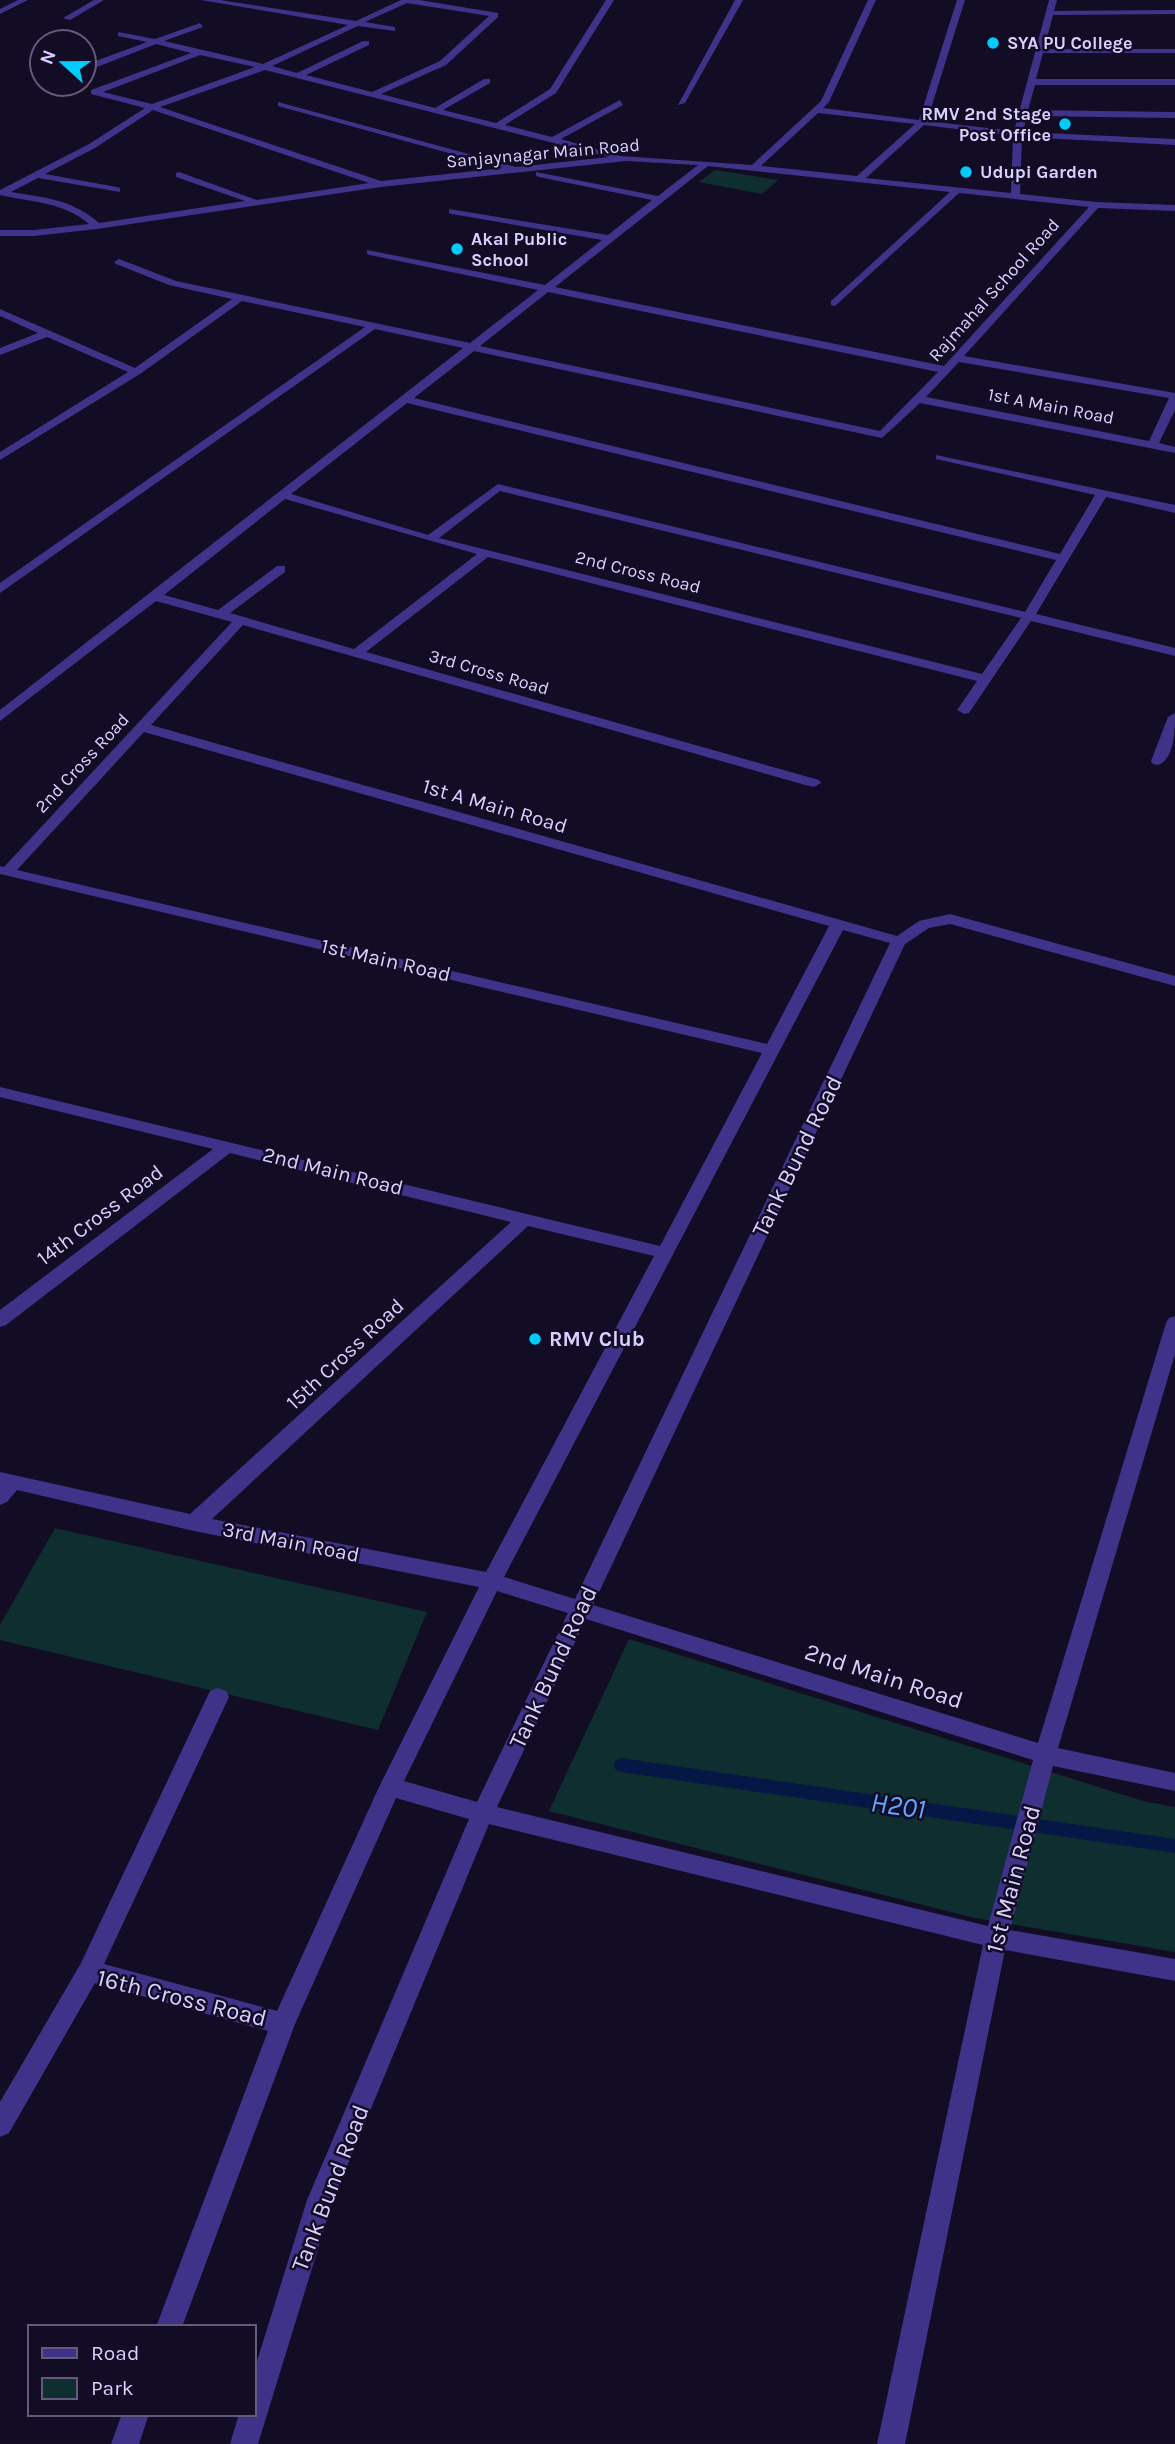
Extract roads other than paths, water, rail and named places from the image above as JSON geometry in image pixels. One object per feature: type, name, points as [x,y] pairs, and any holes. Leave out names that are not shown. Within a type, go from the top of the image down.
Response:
[{"type":"street","points":[[67,18],[100,0]]},
{"type":"street","points":[[205,0],[392,29]]},
{"type":"street","points":[[250,7],[265,0]]},
{"type":"street","points":[[97,226],[80,211],[66,205],[2,193],[92,146],[152,107],[264,67],[406,0],[495,15],[443,63],[371,94]]},
{"type":"street","points":[[496,127],[553,91],[606,0]]},
{"type":"street","points":[[681,103],[739,0]]},
{"type":"street","points":[[754,168],[825,102],[872,0]]},
{"type":"street","points":[[857,181],[922,123],[961,0]]},
{"type":"street","points":[[1015,198],[1018,134],[1053,0]]},
{"type":"street","points":[[1162,12],[1170,0]]},
{"type":"street","points":[[0,2],[20,2]]},
{"type":"street","points":[[0,12],[20,2]]},
{"type":"street","points":[[1049,13],[1175,12]]},
{"type":"street","points":[[98,63],[200,24]]},
{"type":"street","points":[[121,34],[626,158]]},
{"type":"street","points":[[297,76],[366,43]]},
{"type":"street","points":[[1040,51],[1175,51]]},
{"type":"street","points":[[200,52],[94,92],[152,107],[381,184]]},
{"type":"street","points":[[435,111],[487,81]]},
{"type":"street","points":[[1032,82],[1175,82]]},
{"type":"street","points":[[553,141],[620,103]]},
{"type":"street","points":[[281,104],[522,171],[659,199]]},
{"type":"street","points":[[816,110],[1018,134],[1175,142]]},
{"type":"street","points":[[1025,113],[1175,115]]},
{"type":"street","name":"Sanjaynagar Main Road","points":[[0,233],[34,233],[97,226],[381,184],[626,158],[706,163],[1015,198],[1175,208]]},
{"type":"street","points":[[0,717],[706,163]]},
{"type":"street","points":[[36,175],[117,190]]},
{"type":"street","points":[[179,175],[257,203]]},
{"type":"street","points":[[835,303],[956,191]]},
{"type":"street","name":"Rajmahal School Road","points":[[470,348],[882,435],[919,399],[1096,205]]},
{"type":"street","points":[[452,211],[610,238]]},
{"type":"street","points":[[370,251],[946,369]]},
{"type":"street","points":[[119,262],[173,283],[470,348]]},
{"type":"street","points":[[0,457],[136,372],[240,298]]},
{"type":"street","points":[[0,312],[136,372]]},
{"type":"street","points":[[0,589],[373,326]]},
{"type":"street","points":[[0,352],[47,334]]},
{"type":"street","points":[[956,358],[1175,397],[1153,446]]},
{"type":"street","points":[[405,399],[1061,558]]},
{"type":"street","name":"1st A Main Road","points":[[919,399],[1175,450]]},
{"type":"street","points":[[940,457],[1101,495],[1175,509]]},
{"type":"street","points":[[430,539],[498,487],[1175,652]]},
{"type":"street","name":"2nd Cross Road","points":[[282,495],[430,539],[986,679]]},
{"type":"street","points":[[964,710],[1029,615],[1101,495]]},
{"type":"street","points":[[358,652],[486,553]]},
{"type":"street","points":[[221,614],[281,569]]},
{"type":"street","name":"3rd Cross Road","points":[[154,596],[814,783]]},
{"type":"street","name":"2nd Cross Road","points":[[3,871],[242,619]]},
{"type":"street","points":[[1158,761],[1175,717]]},
{"type":"street","name":"1st A Main Road","points":[[141,727],[899,942]]},
{"type":"street","name":"1st Main Road","points":[[3,871],[772,1050]]},
{"type":"street","points":[[899,942],[924,924],[950,919],[1175,981]]},
{"type":"street","points":[[170,2325],[283,2024],[390,1787],[486,1590],[838,924]]},
{"type":"street","name":"Tank Bund Road","points":[[256,2408],[320,2200],[483,1813],[899,942]]},
{"type":"street","name":"2nd Main Road","points":[[0,1092],[665,1253]]},
{"type":"street","name":"14th Cross Road","points":[[0,1320],[228,1146]]},
{"type":"street","name":"15th Cross Road","points":[[194,1523],[526,1218]]},
{"type":"street","name":"1st Main Road","points":[[891,2444],[996,1938],[1043,1765],[1175,1323]]},
{"type":"street","name":"3rd Main Road","points":[[3,1489],[194,1523],[486,1590],[580,1608]]},
{"type":"street","name":"2nd Main Road","points":[[580,1608],[1043,1765],[1175,1782]]},
{"type":"street","points":[[89,1971],[218,1698]]},
{"type":"street","points":[[390,1787],[483,1813],[996,1938],[1175,1970]]},
{"type":"street","name":"16th Cross Road","points":[[0,2125],[89,1971],[283,2024]]},
{"type":"street","points":[[125,2444],[135,2416]]},
{"type":"street","name":"Tank Bund Road","points":[[244,2444],[253,2416]]},
{"type":"waterway","name":"H201","points":[[621,1765],[1175,1846]]},
{"type":"place","name":"SYA PU College","points":[[993,43]]},
{"type":"place","name":"RMV 2nd Stage Post Office","points":[[1065,124]]},
{"type":"place","name":"Udupi Garden","points":[[966,172]]},
{"type":"place","name":"Akal Public School","points":[[457,249]]},
{"type":"place","name":"RMV Club","points":[[535,1339]]}]
